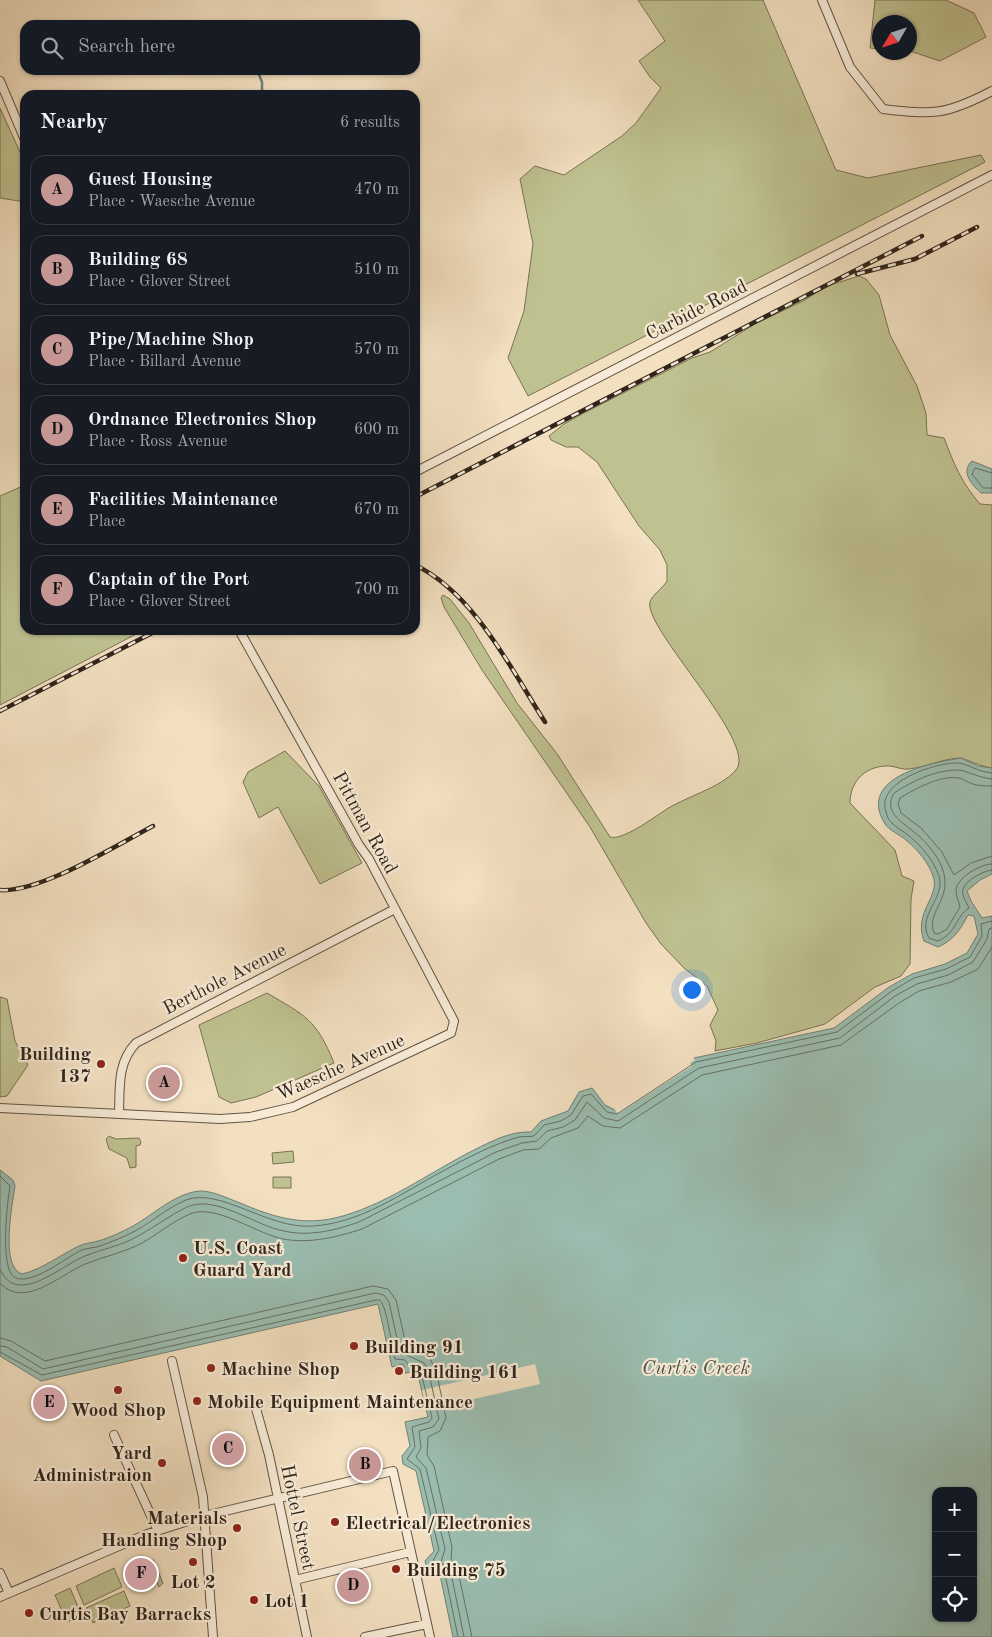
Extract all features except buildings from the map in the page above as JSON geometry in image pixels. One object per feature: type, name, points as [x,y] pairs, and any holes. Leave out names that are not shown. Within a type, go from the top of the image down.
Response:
[{"type":"street","points":[[822,0],[850,67],[883,109],[937,113],[959,107],[992,91]]},
{"type":"street","points":[[0,81],[20,128]]},
{"type":"street","name":"Carbide Road","points":[[420,469],[992,175]]},
{"type":"street","name":"Pittman Road","points":[[242,635],[395,909],[454,1021],[451,1033]]},
{"type":"street","name":"Berthole Avenue","points":[[119,1113],[121,1068],[124,1057],[143,1038],[395,909]]},
{"type":"street","name":"Waesche Avenue","points":[[0,1108],[220,1120],[272,1113],[320,1097],[451,1033]]},
{"type":"street","points":[[172,1361],[203,1497],[213,1637]]},
{"type":"street","name":"Hottel Street","points":[[255,1405],[278,1498],[307,1637]]},
{"type":"street","points":[[114,1435],[158,1531]]},
{"type":"street","points":[[0,1597],[158,1531],[204,1516],[393,1471],[430,1637]]},
{"type":"street","points":[[295,1580],[410,1552]]},
{"type":"street","points":[[0,1573],[9,1593]]},
{"type":"street","points":[[365,1637],[427,1624]]},
{"type":"green space","points":[[638,0],[763,0],[836,170],[868,178],[981,155],[985,162],[528,396],[508,358],[524,311],[533,244],[520,179],[535,166],[564,175],[622,136],[636,123],[661,88],[650,77],[639,61],[665,41]]},
{"type":"green space","points":[[875,0],[946,0],[974,13],[986,37],[940,61],[917,53],[917,15],[873,15]]},
{"type":"green space","points":[[872,29],[872,48],[870,48]]},
{"type":"green space","points":[[0,108],[20,152],[20,201],[0,198]]},
{"type":"green space","points":[[859,276],[866,279],[879,295],[890,335],[917,386],[926,413],[927,435],[944,438],[955,465],[968,488],[980,504],[992,505],[992,768],[959,758],[909,769],[882,766],[867,771],[861,776],[853,787],[850,803],[895,850],[902,876],[914,881],[911,899],[910,964],[901,976],[875,987],[825,1024],[757,1043],[715,1051],[716,1041],[710,1025],[718,1010],[707,986],[684,968],[661,944],[646,923],[590,827],[482,670],[444,607],[441,598],[443,595],[450,599],[469,623],[517,703],[558,755],[610,837],[622,836],[672,806],[712,787],[729,776],[736,770],[739,756],[731,736],[653,616],[650,602],[667,581],[667,565],[660,550],[639,526],[597,462],[578,447],[566,447],[551,440],[549,436],[564,424],[582,414],[692,358],[710,352],[755,324],[803,301],[827,286]]},
{"type":"green space","points":[[20,487],[20,635],[134,635],[0,705],[0,496]]},
{"type":"green space","points":[[285,751],[319,786],[362,863],[320,884],[278,807],[259,818],[243,782],[248,772]]},
{"type":"green space","points":[[267,993],[291,1007],[308,1020],[328,1048],[334,1063],[256,1097],[231,1103],[219,1097],[199,1025]]},
{"type":"green space","points":[[0,997],[7,999],[15,1041],[28,1065],[7,1096],[0,1097]]},
{"type":"green space","points":[[109,1136],[116,1139],[139,1138],[141,1142],[140,1145],[136,1146],[136,1167],[130,1168],[127,1158],[109,1149],[106,1139]]},
{"type":"green space","points":[[293,1151],[294,1162],[273,1164],[272,1153]]},
{"type":"green space","points":[[273,1177],[291,1177],[291,1188],[273,1188]]},
{"type":"green space","points":[[153,1560],[163,1583],[159,1587],[147,1561]]},
{"type":"green space","points":[[114,1568],[122,1587],[84,1605],[76,1586]]},
{"type":"green space","points":[[70,1588],[82,1616],[67,1622],[55,1595]]},
{"type":"green space","points":[[124,1591],[130,1606],[93,1623],[86,1608]]},
{"type":"water","points":[[972,461],[992,469],[992,493],[981,493],[971,482],[967,470]]},
{"type":"water","name":"Curtis Creek","points":[[961,758],[978,766],[992,768],[992,874],[980,880],[967,891],[982,918],[992,916],[992,1637],[453,1637],[440,1575],[427,1569],[425,1561],[434,1551],[416,1471],[403,1464],[402,1456],[410,1446],[405,1422],[428,1417],[417,1371],[405,1373],[403,1364],[392,1367],[378,1304],[41,1381],[0,1356],[0,1170],[13,1180],[15,1186],[10,1221],[9,1248],[15,1269],[22,1274],[30,1272],[81,1245],[111,1237],[141,1221],[173,1200],[200,1191],[215,1193],[274,1216],[310,1221],[335,1218],[371,1206],[495,1140],[516,1133],[531,1132],[541,1121],[568,1111],[579,1092],[592,1088],[605,1105],[615,1110],[694,1058],[834,1028],[889,987],[912,974],[945,964],[967,953],[978,934],[974,916],[968,915],[956,934],[938,947],[924,941],[922,921],[933,891],[933,876],[926,861],[918,852],[885,824],[879,808],[880,795],[888,784],[901,775],[932,764]]},
{"type":"pier","points":[[692,1056],[695,1060],[690,1063],[692,1066],[618,1114],[613,1107]]},
{"type":"pier","points":[[535,1364],[540,1384],[426,1410],[422,1390]]},
{"type":"waterway","points":[[259,75],[262,82],[262,90]]},
{"type":"railway","points":[[857,274],[915,259],[977,227]]},
{"type":"railway","points":[[420,494],[922,236]]},
{"type":"railway","points":[[420,568],[436,578],[455,594],[473,613],[504,656],[545,722]]},
{"type":"railway","points":[[0,711],[148,635]]},
{"type":"railway","points":[[0,890],[16,889],[56,876],[77,867],[153,826]]},
{"type":"place","name":"Building 137","points":[[101,1064]]},
{"type":"place","name":"Guest Housing","points":[[164,1083]]},
{"type":"place","name":"U.S. Coast Guard Yard","points":[[183,1258]]},
{"type":"place","name":"Building 91","points":[[354,1346]]},
{"type":"place","name":"Machine Shop","points":[[211,1368]]},
{"type":"place","name":"Building 161","points":[[399,1371]]},
{"type":"place","name":"Wood Shop","points":[[118,1390]]},
{"type":"place","name":"Mobile Equipment Maintenance","points":[[197,1401]]},
{"type":"place","name":"Facilities Maintenance","points":[[49,1403]]},
{"type":"place","name":"Pipe/Machine Shop","points":[[228,1449]]},
{"type":"place","name":"Yard Administraion","points":[[162,1463]]},
{"type":"place","name":"Building 68","points":[[365,1465]]},
{"type":"place","name":"Electrical/Electronics","points":[[335,1522]]},
{"type":"place","name":"Materials Handling Shop","points":[[237,1528]]},
{"type":"place","name":"Lot 2","points":[[193,1562]]},
{"type":"place","name":"Building 75","points":[[396,1569]]},
{"type":"place","name":"Captain of the Port","points":[[141,1574]]},
{"type":"place","name":"Ordnance Electronics Shop","points":[[353,1586]]},
{"type":"place","name":"Lot 1","points":[[254,1600]]},
{"type":"place","name":"Curtis Bay Barracks","points":[[29,1613]]}]
